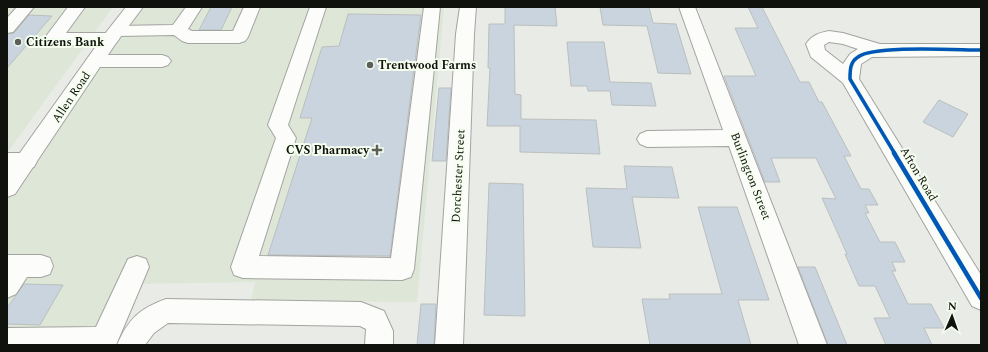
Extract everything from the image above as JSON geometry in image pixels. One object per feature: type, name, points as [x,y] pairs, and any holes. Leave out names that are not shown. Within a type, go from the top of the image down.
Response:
[{"type":"street","points":[[7,28],[26,7]]},
{"type":"street","points":[[77,7],[53,38],[178,30],[188,37],[239,38],[252,7]]},
{"type":"street","name":"Allen Road","points":[[7,188],[16,161],[95,61],[135,7]]},
{"type":"street","points":[[178,30],[194,7]]},
{"type":"street","points":[[318,7],[278,125],[286,138],[243,267],[402,268],[432,7]]},
{"type":"street","name":"Dorchester Street","points":[[449,345],[465,34],[468,7]]},
{"type":"street","name":"Burlington Street","points":[[687,7],[813,345]]},
{"type":"street","name":"Afton Road","points":[[878,50],[853,41],[835,38],[822,38],[815,44],[817,53],[852,69],[981,298]]},
{"type":"street","points":[[852,69],[862,54],[878,50],[981,50]]},
{"type":"street","points":[[95,61],[162,61]]},
{"type":"street","points":[[647,139],[736,138]]},
{"type":"street","points":[[7,286],[22,266]]},
{"type":"street","points":[[7,341],[104,340],[137,267]]},
{"type":"street","points":[[131,345],[137,332],[149,319],[166,311],[361,314],[375,320],[380,331],[378,345]]},
{"type":"shaded area","points":[[7,7],[113,7],[7,153]]},
{"type":"shaded area","points":[[135,7],[444,7],[417,302],[251,301],[255,282],[142,284],[116,345],[7,345],[7,188]]},
{"type":"building","points":[[211,7],[232,7],[221,30],[199,30]]},
{"type":"building","points":[[505,7],[555,7],[557,26],[514,25],[515,94],[521,95],[521,119],[596,120],[600,154],[520,152],[520,126],[487,126],[490,68],[488,68],[489,24],[505,24]]},
{"type":"building","points":[[600,7],[649,7],[653,23],[676,24],[691,74],[658,73],[647,26],[603,25]]},
{"type":"building","points":[[748,7],[762,7],[800,82],[809,82],[819,102],[822,102],[851,156],[844,156],[861,189],[869,189],[878,205],[865,205],[869,213],[865,213],[880,242],[895,242],[905,262],[892,262],[896,271],[892,271],[908,304],[931,304],[944,328],[924,328],[932,345],[886,345],[874,318],[890,318],[875,286],[859,286],[845,254],[847,254],[822,198],[836,199],[816,158],[771,158],[780,182],[765,182],[724,76],[756,76],[735,28],[758,28]]},
{"type":"building","points":[[348,14],[421,15],[390,256],[268,255],[312,118],[300,118],[322,47],[339,46]]},
{"type":"building","name":"Citizens Bank","points":[[29,15],[52,16],[7,68],[7,34],[14,33]]},
{"type":"building","points":[[567,42],[604,42],[610,82],[651,83],[656,106],[612,105],[610,91],[588,91],[587,86],[571,86]]},
{"type":"building","points":[[439,88],[451,88],[446,161],[432,161]]},
{"type":"building","points":[[939,100],[968,114],[953,137],[923,122]]},
{"type":"building","points":[[624,166],[672,167],[679,198],[632,197],[641,248],[593,247],[586,188],[627,189]]},
{"type":"building","points":[[489,183],[523,184],[525,316],[484,315]]},
{"type":"building","points":[[698,207],[737,207],[769,300],[738,300],[751,345],[650,345],[642,299],[670,299],[669,294],[722,294]]},
{"type":"building","points":[[798,267],[815,267],[847,345],[828,345]]},
{"type":"building","points":[[24,284],[63,285],[40,325],[7,324],[7,308]]},
{"type":"building","points":[[421,304],[436,304],[434,345],[417,345]]},
{"type":"cycle path","points":[[981,50],[878,50],[860,55],[856,58],[853,61],[850,72],[850,79],[981,298]]},
{"type":"place","name":"Citizens Bank","points":[[18,42]]},
{"type":"place","name":"Trentwood Farms","points":[[370,65]]},
{"type":"place","name":"CVS Pharmacy","points":[[377,150]]}]
